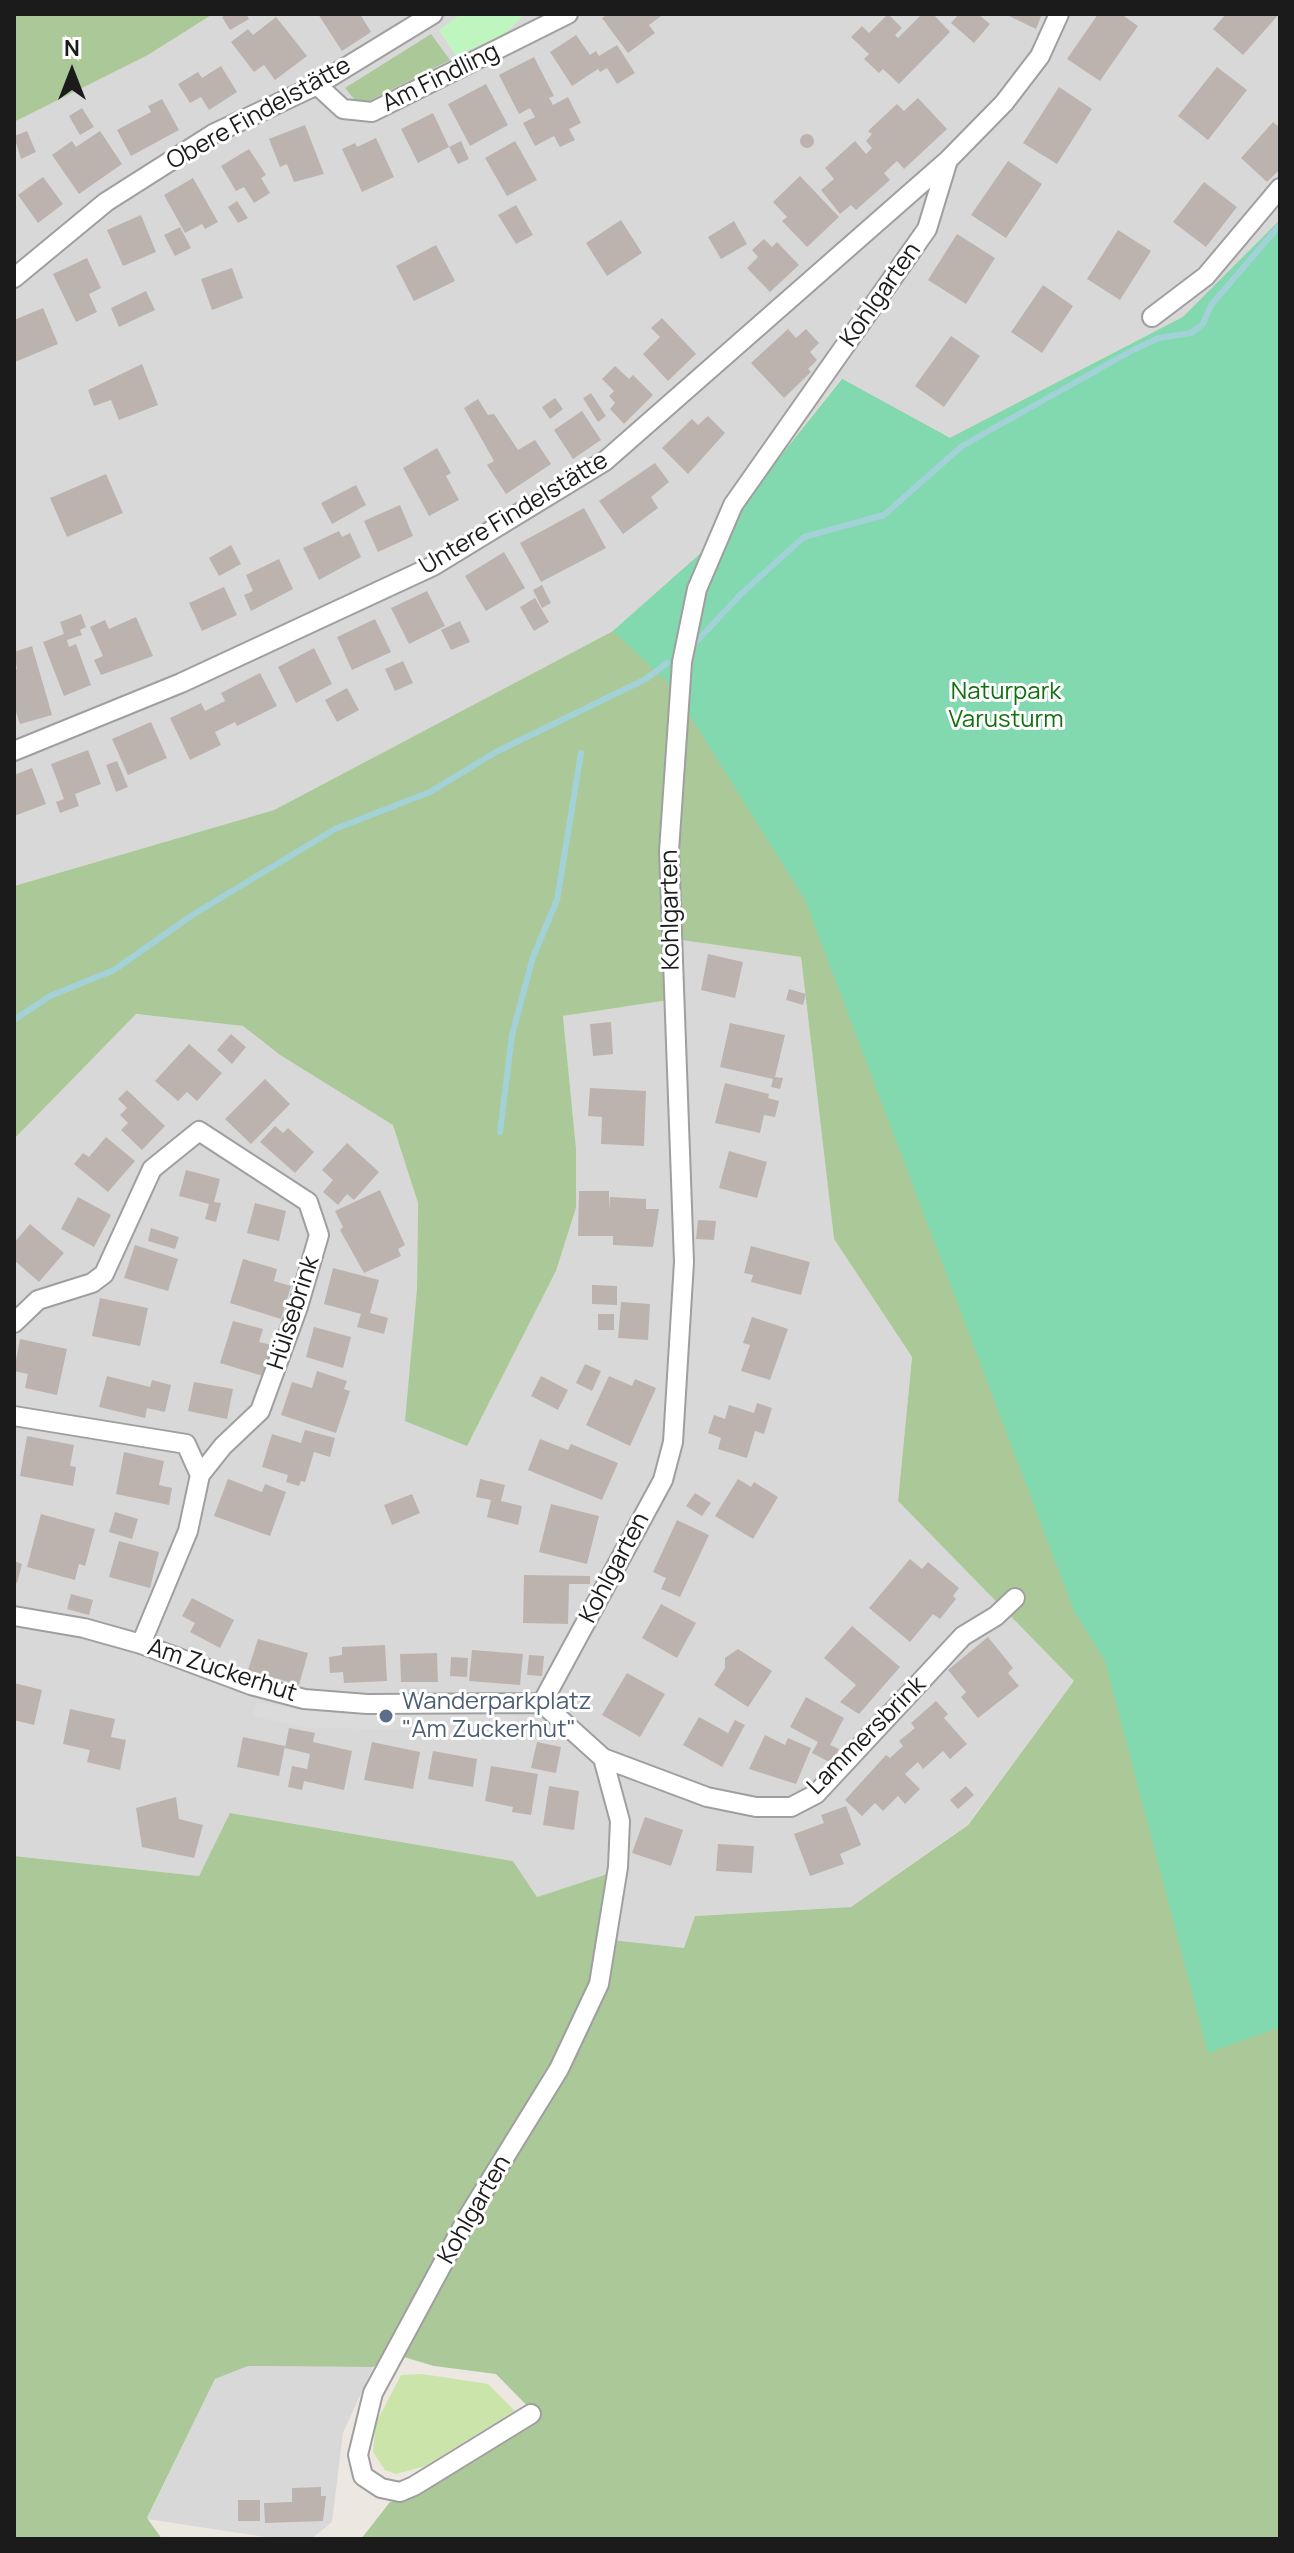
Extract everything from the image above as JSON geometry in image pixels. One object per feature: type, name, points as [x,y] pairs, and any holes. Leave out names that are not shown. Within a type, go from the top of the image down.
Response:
[{"type":"street","name":"Obere Findelstätte","points":[[14,278],[106,202],[213,134],[317,85],[433,14]]},
{"type":"street","name":"Am Findling","points":[[317,85],[343,109],[372,112],[568,14]]},
{"type":"street","name":"Untere Findelstätte","points":[[14,751],[181,683],[433,566],[605,461],[948,160],[1004,103],[1040,56],[1059,14]]},
{"type":"street","name":"Kohlgarten","points":[[542,1703],[663,1480],[673,1442],[684,1262],[669,851],[682,662],[697,589],[733,505],[927,229],[948,160]]},
{"type":"street","points":[[1152,317],[1206,276],[1246,232],[1273,194]]},
{"type":"street","name":"Hülsebrink","points":[[14,1323],[38,1300],[92,1283],[104,1274],[152,1169],[199,1131],[308,1202],[319,1235],[298,1307],[260,1411],[223,1446],[200,1475],[188,1531],[141,1644]]},
{"type":"street","points":[[14,1416],[186,1444],[200,1475]]},
{"type":"street","name":"Lammersbrink","points":[[603,1758],[707,1797],[756,1807],[791,1807],[816,1794],[963,1636],[996,1616],[1015,1598]]},
{"type":"street","name":"Am Zuckerhut","points":[[14,1616],[84,1628],[141,1644],[251,1685],[304,1699],[367,1704],[542,1703]]},
{"type":"street","points":[[542,1703],[603,1758]]},
{"type":"street","name":"Kohlgarten","points":[[531,2414],[400,2492],[381,2488],[363,2476],[358,2455],[373,2393],[469,2215],[559,2069],[599,1984],[618,1867],[620,1821],[603,1758]]},
{"type":"shaded area","points":[[213,14],[1280,14],[1280,220],[1183,317],[950,438],[841,379],[709,546],[613,631],[274,810],[14,886],[14,122],[148,55]]},
{"type":"shaded area","points":[[674,938],[801,957],[834,1239],[912,1357],[898,1501],[1075,1681],[967,1825],[851,1907],[695,1916],[684,1949],[603,1939],[609,1873],[537,1897],[513,1861],[231,1813],[199,1876],[14,1856],[14,1139],[135,1014],[243,1026],[280,1055],[394,1125],[418,1203],[417,1289],[467,1445],[556,1271],[576,1208],[576,1148],[563,1016],[669,1000]]},
{"type":"shaded area","name":"Wanderparkplatz \"Am Zuckerhut\"","points":[[257,1702],[307,1711],[490,1712],[519,1715],[507,1731],[306,1728],[253,1716]]},
{"type":"shaded area","points":[[248,2366],[373,2367],[343,2433],[332,2522],[311,2539],[279,2539],[147,2519],[215,2379]]},
{"type":"green space","points":[[14,14],[213,14],[148,55],[14,122]]},
{"type":"green space","points":[[461,14],[526,14],[504,34],[456,56],[439,30]]},
{"type":"green space","points":[[431,34],[450,60],[365,103],[354,99],[345,88]]},
{"type":"green space","points":[[1280,220],[1280,2539],[361,2539],[390,2502],[419,2495],[540,2419],[496,2374],[434,2366],[397,2355],[373,2367],[248,2366],[215,2379],[147,2518],[162,2539],[14,2539],[14,1856],[199,1876],[230,1813],[513,1861],[537,1897],[610,1873],[603,1939],[684,1948],[695,1916],[851,1907],[968,1825],[1074,1681],[898,1501],[912,1357],[834,1239],[801,957],[675,939],[669,1000],[563,1016],[576,1148],[576,1208],[556,1271],[467,1446],[405,1421],[417,1289],[418,1203],[393,1125],[280,1055],[243,1026],[136,1014],[14,1139],[14,886],[274,810],[613,631],[709,546],[842,379],[950,438],[1183,317]]},
{"type":"green space","name":"Naturpark Varusturm","points":[[1280,220],[1280,2027],[1208,2053],[1105,1661],[1074,1611],[805,900],[671,685],[613,631],[709,546],[842,379],[950,438],[1183,317]]},
{"type":"green space","points":[[422,2374],[488,2384],[515,2411],[425,2466],[396,2474],[385,2470],[373,2452],[376,2423],[401,2375]]},
{"type":"building","points":[[246,14],[249,19],[230,30],[222,17]]},
{"type":"building","points":[[318,14],[360,14],[371,32],[342,51]]},
{"type":"building","points":[[608,14],[664,14],[649,25],[655,33],[628,53],[602,18]]},
{"type":"building","points":[[888,14],[902,28],[895,35],[898,38],[922,14],[933,14],[950,32],[899,84],[883,69],[879,73],[864,59],[869,54],[851,37],[862,26],[869,33]]},
{"type":"building","points":[[959,14],[978,14],[990,24],[974,43],[951,23]]},
{"type":"building","points":[[1005,14],[1042,14],[1036,29]]},
{"type":"building","points":[[1098,14],[1121,14],[1138,26],[1100,81],[1067,59]]},
{"type":"building","points":[[1226,14],[1279,14],[1243,55],[1213,29]]},
{"type":"building","points":[[276,17],[307,56],[275,80],[264,65],[254,72],[231,42],[248,29],[253,35]]},
{"type":"building","points":[[576,35],[590,55],[596,51],[599,56],[617,45],[635,73],[617,84],[607,68],[600,72],[598,69],[572,86],[550,52]]},
{"type":"building","points":[[534,57],[554,96],[549,98],[553,105],[568,97],[581,123],[569,129],[575,140],[560,147],[554,136],[535,146],[523,123],[535,117],[530,108],[519,114],[499,75]]},
{"type":"building","points":[[221,66],[237,92],[209,110],[201,97],[190,103],[178,84],[198,72],[202,78]]},
{"type":"building","points":[[1217,67],[1247,90],[1208,140],[1178,116]]},
{"type":"building","points":[[486,84],[508,125],[470,146],[448,104]]},
{"type":"building","points":[[1059,87],[1092,109],[1057,164],[1023,143]]},
{"type":"building","points":[[918,98],[947,129],[904,169],[897,161],[884,173],[890,180],[856,210],[851,205],[840,214],[821,190],[834,179],[825,168],[855,141],[866,154],[872,148],[866,141],[872,134],[868,131],[897,104],[904,111]]},
{"type":"building","points":[[162,99],[179,130],[131,156],[117,130],[151,112],[148,106]]},
{"type":"building","points":[[82,108],[94,127],[80,135],[69,116]]},
{"type":"building","points":[[433,113],[449,147],[418,163],[401,129]]},
{"type":"building","points":[[1273,122],[1280,128],[1280,169],[1267,182],[1241,158]]},
{"type":"building","points":[[305,125],[324,174],[294,182],[287,164],[280,167],[269,139]]},
{"type":"building","points":[[27,131],[36,152],[21,159],[14,136]]},
{"type":"building","points":[[100,131],[122,164],[79,194],[52,155],[72,141],[76,147]]},
{"type":"building","points":[[807,134],[814,141],[807,148],[800,141]]},
{"type":"building","points":[[376,138],[394,177],[362,192],[342,149],[355,143],[357,147]]},
{"type":"building","points":[[461,141],[469,159],[458,164],[449,147]]},
{"type":"building","points":[[515,141],[537,180],[507,196],[485,158]]},
{"type":"building","points":[[249,149],[266,175],[261,178],[270,193],[254,203],[244,187],[236,191],[221,166]]},
{"type":"building","points":[[1008,161],[1042,184],[1006,238],[971,215]]},
{"type":"building","points":[[800,176],[839,217],[807,247],[782,221],[787,217],[773,202]]},
{"type":"building","points":[[43,177],[63,204],[38,223],[18,195]]},
{"type":"building","points":[[193,178],[218,222],[205,229],[202,224],[185,233],[164,195]]},
{"type":"building","points":[[1204,182],[1237,207],[1206,247],[1173,222]]},
{"type":"building","points":[[237,201],[248,218],[238,223],[228,207]]},
{"type":"building","points":[[516,205],[533,235],[516,244],[498,215]]},
{"type":"building","points":[[141,215],[156,252],[123,266],[107,230]]},
{"type":"building","points":[[621,220],[642,253],[607,276],[586,243]]},
{"type":"building","points":[[734,221],[747,244],[721,259],[708,237]]},
{"type":"building","points":[[180,227],[191,248],[175,256],[164,235]]},
{"type":"building","points":[[1118,230],[1151,251],[1120,300],[1087,279]]},
{"type":"building","points":[[957,234],[995,258],[966,304],[928,280]]},
{"type":"building","points":[[764,239],[772,247],[777,242],[799,265],[770,292],[747,268],[758,257],[752,250]]},
{"type":"building","points":[[436,245],[455,281],[414,301],[396,266]]},
{"type":"building","points":[[87,258],[101,288],[89,294],[97,312],[76,322],[53,274]]},
{"type":"building","points":[[232,268],[243,298],[212,310],[201,279]]},
{"type":"building","points":[[1043,285],[1073,306],[1042,353],[1011,332]]},
{"type":"building","points":[[146,291],[155,310],[119,327],[111,308]]},
{"type":"building","points":[[43,308],[58,344],[15,362],[14,320]]},
{"type":"building","points":[[662,318],[696,354],[668,381],[643,354],[660,337],[651,328]]},
{"type":"building","points":[[788,329],[796,338],[806,329],[819,343],[810,352],[817,360],[808,369],[811,372],[784,398],[751,363]]},
{"type":"building","points":[[951,336],[980,356],[944,407],[915,386]]},
{"type":"building","points":[[142,364],[158,405],[119,420],[111,400],[94,406],[88,390]]},
{"type":"building","points":[[615,366],[629,379],[633,375],[653,395],[624,424],[610,409],[615,403],[609,396],[614,391],[602,379]]},
{"type":"building","points":[[591,393],[606,416],[598,422],[583,398]]},
{"type":"building","points":[[555,398],[563,409],[550,419],[542,407]]},
{"type":"building","points":[[478,399],[488,415],[494,414],[518,450],[535,440],[551,464],[506,494],[487,465],[494,461],[464,408]]},
{"type":"building","points":[[582,411],[601,440],[573,459],[554,430]]},
{"type":"building","points":[[708,416],[725,433],[688,474],[662,448],[692,419],[698,425]]},
{"type":"building","points":[[437,448],[451,473],[446,476],[459,500],[429,516],[403,468]]},
{"type":"building","points":[[655,463],[669,482],[651,497],[658,508],[623,534],[599,501]]},
{"type":"building","points":[[106,474],[123,513],[67,537],[50,498]]},
{"type":"building","points":[[356,485],[366,505],[332,524],[321,503]]},
{"type":"building","points":[[400,505],[413,536],[378,552],[364,521]]},
{"type":"building","points":[[584,508],[606,548],[541,582],[520,543]]},
{"type":"building","points":[[339,531],[342,537],[350,533],[361,557],[319,580],[303,548]]},
{"type":"building","points":[[231,545],[241,564],[219,576],[209,558]]},
{"type":"building","points":[[504,552],[525,588],[486,611],[465,576]]},
{"type":"building","points":[[279,559],[293,589],[251,611],[244,595],[253,591],[246,575]]},
{"type":"building","points":[[542,585],[551,603],[542,608],[533,590]]},
{"type":"building","points":[[224,587],[237,615],[202,631],[189,603]]},
{"type":"building","points":[[427,591],[445,626],[409,644],[391,608]]},
{"type":"building","points":[[535,598],[549,622],[534,631],[520,607]]},
{"type":"building","points":[[81,614],[86,627],[80,630],[82,635],[67,640],[69,647],[76,644],[91,685],[64,696],[43,642],[64,634],[60,622]]},
{"type":"building","points":[[136,617],[153,656],[101,675],[94,660],[103,656],[90,627],[105,620],[109,629]]},
{"type":"building","points":[[375,619],[391,652],[352,670],[337,637]]},
{"type":"building","points":[[460,621],[470,642],[451,650],[441,630]]},
{"type":"building","points":[[32,646],[52,715],[20,724],[14,706],[14,670],[17,669],[14,652]]},
{"type":"building","points":[[314,648],[332,684],[296,703],[278,667]]},
{"type":"building","points":[[403,661],[413,683],[395,691],[385,669]]},
{"type":"building","points":[[260,673],[277,706],[237,726],[235,722],[215,732],[221,745],[190,760],[170,718],[201,703],[205,711],[225,701],[221,693]]},
{"type":"building","points":[[347,688],[359,710],[337,722],[325,700]]},
{"type":"building","points":[[151,722],[167,758],[128,775],[112,739]]},
{"type":"building","points":[[88,750],[101,784],[75,794],[79,806],[60,813],[56,802],[64,799],[51,764]]},
{"type":"building","points":[[117,761],[128,787],[116,792],[106,765]]},
{"type":"building","points":[[32,768],[46,804],[14,816],[14,775]]},
{"type":"building","points":[[708,954],[743,962],[735,998],[701,990]]},
{"type":"building","points":[[789,989],[806,994],[803,1005],[786,1000]]},
{"type":"building","points":[[611,1022],[613,1054],[593,1056],[590,1024]]},
{"type":"building","points":[[730,1023],[785,1035],[775,1077],[783,1078],[780,1089],[771,1087],[773,1079],[720,1067]]},
{"type":"building","points":[[231,1034],[246,1047],[232,1064],[217,1050]]},
{"type":"building","points":[[189,1044],[222,1073],[197,1101],[187,1092],[178,1101],[155,1081]]},
{"type":"building","points":[[265,1079],[290,1104],[251,1144],[225,1119]]},
{"type":"building","points":[[725,1083],[769,1094],[768,1098],[779,1101],[775,1117],[764,1115],[760,1133],[715,1123]]},
{"type":"building","points":[[590,1088],[646,1091],[644,1146],[601,1144],[602,1117],[588,1116]]},
{"type":"building","points":[[127,1090],[165,1126],[142,1150],[121,1130],[128,1123],[120,1115],[127,1108],[118,1099]]},
{"type":"building","points":[[275,1126],[283,1133],[288,1128],[314,1152],[295,1173],[260,1142]]},
{"type":"building","points":[[106,1137],[135,1161],[108,1192],[74,1164],[83,1153],[89,1157]]},
{"type":"building","points":[[347,1143],[379,1172],[354,1200],[347,1194],[338,1205],[323,1192],[333,1180],[322,1170]]},
{"type":"building","points":[[729,1151],[767,1162],[757,1198],[719,1188]]},
{"type":"building","points":[[186,1170],[220,1179],[214,1202],[221,1203],[216,1222],[205,1219],[209,1204],[179,1196]]},
{"type":"building","points":[[380,1190],[405,1245],[398,1249],[401,1256],[364,1273],[340,1230],[343,1227],[335,1211]]},
{"type":"building","points":[[579,1191],[609,1191],[609,1210],[610,1197],[646,1199],[646,1209],[659,1209],[653,1247],[613,1245],[613,1236],[578,1236]]},
{"type":"building","points":[[78,1197],[111,1215],[94,1247],[61,1229]]},
{"type":"building","points":[[255,1203],[286,1211],[279,1241],[247,1233]]},
{"type":"building","points":[[698,1220],[716,1221],[714,1240],[696,1239]]},
{"type":"building","points":[[30,1224],[64,1253],[39,1282],[14,1260],[14,1243]]},
{"type":"building","points":[[151,1228],[179,1237],[175,1249],[148,1241]]},
{"type":"building","points":[[135,1245],[178,1259],[168,1291],[124,1278]]},
{"type":"building","points":[[751,1246],[810,1262],[801,1295],[751,1282],[753,1275],[744,1273]]},
{"type":"building","points":[[243,1259],[277,1269],[274,1281],[291,1286],[281,1319],[230,1303]]},
{"type":"building","points":[[333,1268],[379,1280],[370,1313],[388,1318],[384,1334],[357,1327],[361,1314],[324,1304]]},
{"type":"building","points":[[592,1285],[617,1286],[617,1305],[592,1304]]},
{"type":"building","points":[[100,1298],[148,1308],[140,1346],[92,1336]]},
{"type":"building","points":[[621,1302],[650,1304],[648,1340],[618,1338]]},
{"type":"building","points":[[598,1314],[614,1314],[614,1330],[598,1330]]},
{"type":"building","points":[[752,1317],[788,1329],[770,1380],[741,1371],[750,1345],[743,1343]]},
{"type":"building","points":[[233,1321],[263,1329],[259,1342],[272,1345],[263,1376],[220,1363]]},
{"type":"building","points":[[314,1327],[351,1337],[343,1368],[306,1357]]},
{"type":"building","points":[[20,1339],[67,1349],[57,1395],[25,1388],[28,1374],[14,1371]]},
{"type":"building","points":[[585,1364],[601,1371],[592,1391],[576,1383]]},
{"type":"building","points":[[317,1371],[347,1381],[344,1389],[350,1391],[336,1433],[281,1415],[292,1382],[312,1388]]},
{"type":"building","points":[[107,1376],[150,1387],[152,1380],[171,1385],[165,1412],[147,1408],[145,1418],[99,1407]]},
{"type":"building","points":[[541,1376],[568,1390],[558,1410],[531,1396]]},
{"type":"building","points":[[609,1376],[632,1386],[635,1379],[656,1388],[630,1446],[586,1425]]},
{"type":"building","points":[[194,1382],[233,1389],[227,1419],[188,1411]]},
{"type":"building","points":[[757,1403],[772,1408],[764,1434],[755,1431],[747,1458],[718,1449],[721,1438],[708,1433],[714,1415],[725,1419],[729,1405],[754,1413]]},
{"type":"building","points":[[305,1430],[335,1438],[330,1457],[314,1452],[305,1482],[301,1481],[299,1486],[286,1482],[288,1475],[262,1467],[272,1434],[301,1443]]},
{"type":"building","points":[[27,1436],[74,1445],[70,1466],[76,1467],[73,1486],[20,1476]]},
{"type":"building","points":[[540,1439],[568,1450],[571,1444],[618,1463],[602,1500],[528,1470]]},
{"type":"building","points":[[124,1452],[164,1461],[159,1485],[172,1488],[169,1505],[116,1494]]},
{"type":"building","points":[[228,1479],[262,1492],[265,1484],[286,1492],[270,1536],[214,1516]]},
{"type":"building","points":[[480,1479],[505,1485],[501,1501],[522,1506],[518,1525],[487,1517],[491,1500],[476,1497]]},
{"type":"building","points":[[738,1479],[751,1487],[754,1482],[778,1497],[753,1539],[715,1516]]},
{"type":"building","points":[[695,1493],[711,1503],[702,1516],[686,1506]]},
{"type":"building","points":[[412,1494],[420,1513],[392,1525],[384,1505]]},
{"type":"building","points":[[551,1504],[599,1516],[587,1564],[539,1552]]},
{"type":"building","points":[[115,1512],[138,1519],[132,1539],[109,1532]]},
{"type":"building","points":[[41,1514],[95,1529],[85,1566],[79,1564],[75,1580],[27,1567]]},
{"type":"building","points":[[677,1520],[709,1535],[680,1597],[661,1589],[666,1578],[653,1572]]},
{"type":"building","points":[[119,1541],[159,1552],[150,1588],[109,1577]]},
{"type":"building","points":[[910,1559],[922,1569],[928,1562],[959,1588],[953,1596],[956,1599],[940,1619],[933,1614],[910,1642],[869,1608]]},
{"type":"building","points":[[14,1561],[22,1564],[17,1583],[14,1582]]},
{"type":"building","points":[[524,1575],[590,1576],[590,1584],[569,1584],[568,1624],[523,1623]]},
{"type":"building","points":[[71,1594],[93,1600],[89,1615],[67,1609]]},
{"type":"building","points":[[192,1598],[234,1620],[220,1648],[190,1632],[195,1623],[182,1616]]},
{"type":"building","points":[[661,1604],[696,1623],[677,1658],[642,1638]]},
{"type":"building","points":[[852,1626],[900,1667],[859,1714],[840,1702],[856,1685],[824,1658]]},
{"type":"building","points":[[988,1637],[1013,1668],[1008,1673],[1019,1686],[978,1718],[961,1697],[966,1692],[948,1670]]},
{"type":"building","points":[[258,1639],[308,1653],[299,1685],[248,1670]]},
{"type":"building","points":[[385,1645],[387,1681],[344,1683],[343,1672],[330,1673],[329,1657],[342,1655],[342,1647]]},
{"type":"building","points":[[738,1649],[772,1671],[748,1707],[714,1685],[725,1668],[725,1658]]},
{"type":"building","points":[[472,1650],[523,1654],[520,1685],[469,1681]]},
{"type":"building","points":[[437,1653],[438,1682],[401,1682],[400,1654]]},
{"type":"building","points":[[529,1655],[544,1656],[542,1676],[527,1675]]},
{"type":"building","points":[[451,1657],[468,1658],[467,1677],[450,1676]]},
{"type":"building","points":[[627,1673],[665,1694],[640,1737],[602,1715]]},
{"type":"building","points":[[14,1683],[42,1690],[34,1725],[14,1720]]},
{"type":"building","points":[[806,1697],[844,1718],[830,1745],[839,1749],[831,1763],[812,1753],[818,1742],[790,1727]]},
{"type":"building","points":[[936,1701],[948,1714],[944,1718],[967,1744],[950,1759],[943,1751],[923,1769],[918,1762],[905,1774],[920,1789],[905,1804],[898,1796],[883,1811],[875,1803],[862,1816],[845,1800],[886,1755],[890,1758],[903,1746],[899,1741],[915,1728],[911,1723]]},
{"type":"building","points":[[70,1709],[115,1719],[111,1737],[126,1740],[120,1770],[87,1762],[90,1750],[63,1744]]},
{"type":"building","points":[[699,1717],[728,1733],[735,1720],[745,1725],[722,1767],[683,1745]]},
{"type":"building","points":[[289,1728],[315,1733],[313,1742],[352,1751],[344,1790],[304,1781],[302,1790],[288,1787],[292,1766],[307,1769],[310,1754],[285,1748]]},
{"type":"building","points":[[765,1735],[785,1745],[788,1738],[811,1748],[796,1784],[749,1769]]},
{"type":"building","points":[[243,1737],[285,1746],[279,1776],[237,1767]]},
{"type":"building","points":[[372,1742],[420,1752],[413,1789],[364,1780]]},
{"type":"building","points":[[537,1742],[561,1747],[556,1773],[531,1768]]},
{"type":"building","points":[[433,1751],[477,1759],[473,1787],[428,1779]]},
{"type":"building","points":[[491,1766],[538,1774],[531,1815],[512,1812],[513,1807],[485,1801]]},
{"type":"building","points":[[549,1786],[579,1791],[574,1830],[543,1825]]},
{"type":"building","points":[[966,1786],[974,1795],[958,1809],[950,1800]]},
{"type":"building","points":[[176,1797],[179,1819],[203,1825],[194,1858],[142,1847],[136,1808]]},
{"type":"building","points":[[846,1806],[861,1845],[840,1854],[844,1864],[810,1876],[794,1834],[824,1823],[821,1815]]},
{"type":"building","points":[[645,1817],[683,1830],[671,1866],[632,1853]]},
{"type":"building","points":[[718,1844],[754,1846],[752,1873],[716,1871]]},
{"type":"building","points":[[321,2487],[321,2496],[326,2496],[323,2521],[265,2523],[264,2503],[292,2502],[292,2488]]},
{"type":"building","points":[[238,2500],[260,2500],[260,2521],[238,2521]]},
{"type":"waterway","points":[[697,641],[742,593],[804,537],[884,515],[962,446],[1133,350],[1159,338],[1191,333],[1203,324],[1211,305],[1280,225]]},
{"type":"waterway","points":[[14,1020],[50,996],[114,970],[194,914],[335,829],[430,792],[496,752],[646,679],[667,663]]},
{"type":"waterway","points":[[500,1132],[512,1035],[533,957],[557,900],[581,753]]},
{"type":"place","name":"Wanderparkplatz \"Am Zuckerhut\"","points":[[386,1716]]}]
